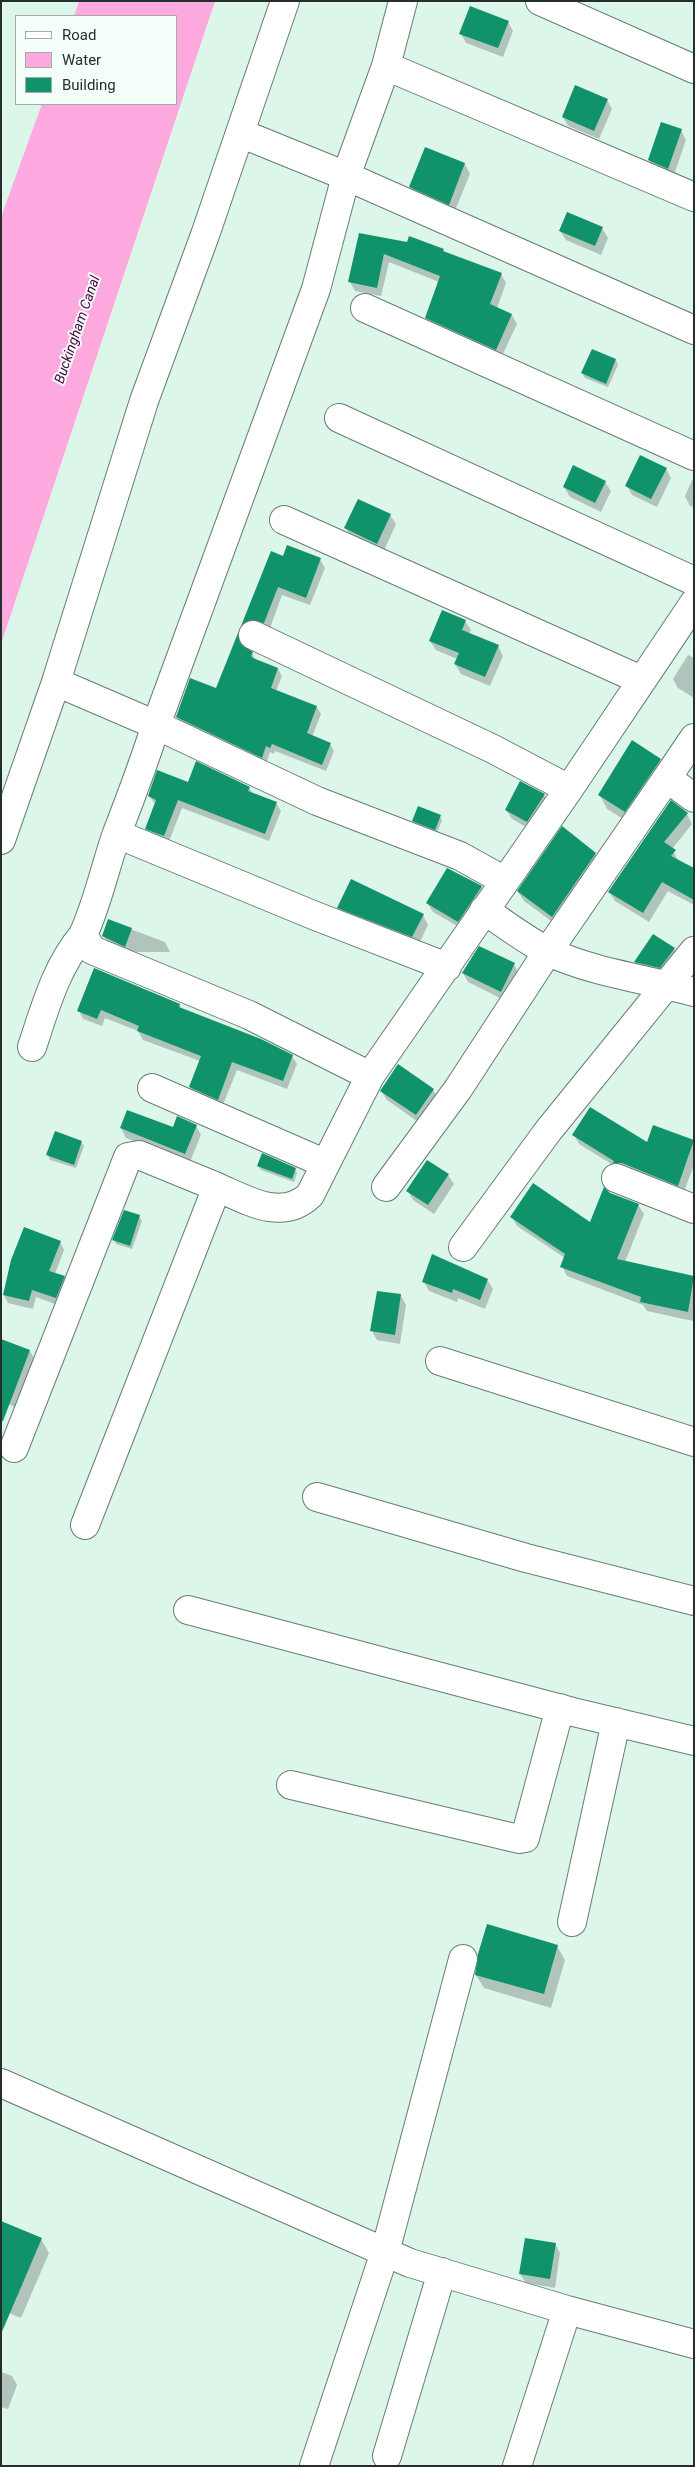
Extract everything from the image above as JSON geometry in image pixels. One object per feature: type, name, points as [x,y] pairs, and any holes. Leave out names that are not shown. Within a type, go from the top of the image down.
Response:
[{"type":"street","points":[[1,840],[56,682],[144,401],[285,1]]},
{"type":"street","points":[[32,1047],[56,978],[72,948],[83,935],[91,919],[117,834],[133,796],[156,725],[316,289],[346,176],[386,66],[403,1]]},
{"type":"street","points":[[540,1],[694,69]]},
{"type":"street","points":[[386,66],[694,198]]},
{"type":"street","points":[[240,133],[346,176],[694,330]]},
{"type":"street","points":[[365,308],[694,456]]},
{"type":"street","points":[[339,418],[694,581]]},
{"type":"street","points":[[284,520],[641,680]]},
{"type":"street","points":[[14,1448],[128,1157],[139,1155],[264,1206],[289,1208],[297,1205],[310,1195],[324,1163],[370,1076],[569,789],[694,603]]},
{"type":"street","points":[[253,635],[493,749],[569,789]]},
{"type":"street","points":[[56,682],[156,725],[317,801],[460,856],[505,880]]},
{"type":"street","points":[[386,1187],[458,1089],[548,951],[694,738]]},
{"type":"street","points":[[667,778],[694,798]]},
{"type":"street","points":[[117,834],[313,915],[447,967]]},
{"type":"street","points":[[484,910],[548,951],[579,963],[633,979],[665,984],[694,992]]},
{"type":"street","points":[[83,935],[92,950],[249,1015],[370,1076]]},
{"type":"street","points":[[463,1247],[548,1131],[665,984],[694,951]]},
{"type":"street","points":[[152,1088],[324,1163]]},
{"type":"street","points":[[616,1178],[692,1204]]},
{"type":"street","points":[[86,1525],[217,1187]]},
{"type":"street","points":[[440,1361],[694,1442]]},
{"type":"street","points":[[317,1497],[550,1565],[694,1601]]},
{"type":"street","points":[[188,1610],[560,1708],[694,1741]]},
{"type":"street","points":[[291,1785],[519,1839],[525,1838],[560,1708]]},
{"type":"street","points":[[572,1922],[616,1722]]},
{"type":"street","points":[[314,2466],[385,2252],[463,1959]]},
{"type":"street","points":[[1,2083],[385,2252],[442,2272],[567,2310],[694,2344]]},
{"type":"street","points":[[387,2456],[442,2272]]},
{"type":"street","points":[[517,2466],[567,2310]]},
{"type":"water","name":"Buckingham Canal","points":[[79,1],[215,1],[1,644],[1,217],[42,105],[178,105],[178,15],[74,15]]},
{"type":"building","points":[[470,6],[509,21],[498,48],[459,34]]},
{"type":"building","points":[[575,85],[608,99],[594,131],[562,117]]},
{"type":"building","points":[[661,122],[682,129],[668,169],[648,160]]},
{"type":"building","points":[[425,147],[465,163],[449,205],[409,187]]},
{"type":"building","points":[[567,212],[603,227],[595,246],[559,231]]},
{"type":"building","points":[[359,233],[407,242],[409,236],[502,273],[490,304],[512,314],[496,350],[425,318],[440,276],[384,254],[377,288],[348,282]]},
{"type":"building","points":[[592,349],[616,359],[606,384],[581,373]]},
{"type":"building","points":[[640,455],[667,468],[651,499],[625,486]]},
{"type":"building","points":[[573,465],[606,481],[595,503],[563,487]]},
{"type":"building","points":[[358,499],[391,514],[377,544],[344,528]]},
{"type":"building","points":[[287,545],[321,558],[306,598],[278,587],[264,623],[251,620],[241,626],[271,551],[283,556]]},
{"type":"building","points":[[442,610],[466,620],[462,630],[499,645],[485,677],[454,664],[459,653],[429,641]]},
{"type":"building","points":[[238,633],[240,643],[253,652],[251,656],[253,658],[278,668],[271,688],[317,706],[307,733],[331,743],[322,765],[272,744],[270,748],[266,746],[262,758],[176,717],[190,678],[216,688]]},
{"type":"building","points":[[632,740],[661,759],[625,812],[598,795]]},
{"type":"building","points":[[196,761],[250,787],[248,791],[277,802],[265,834],[178,800],[164,836],[145,829],[156,800],[148,796],[157,770],[188,782]]},
{"type":"building","points":[[520,781],[545,794],[527,822],[505,810]]},
{"type":"building","points":[[671,800],[688,813],[664,842],[676,850],[671,856],[694,868],[694,900],[662,882],[643,913],[608,892]]},
{"type":"building","points":[[418,806],[441,815],[435,830],[412,821]]},
{"type":"building","points":[[562,826],[596,853],[552,917],[517,891]]},
{"type":"building","points":[[447,868],[482,886],[458,922],[426,903]]},
{"type":"building","points":[[351,879],[424,914],[412,937],[337,908]]},
{"type":"building","points":[[108,919],[132,928],[125,947],[102,936]]},
{"type":"building","points":[[653,934],[675,948],[660,968],[634,962]]},
{"type":"building","points":[[479,946],[515,963],[501,992],[462,973]]},
{"type":"building","points":[[94,968],[180,1004],[179,1007],[261,1039],[293,1055],[283,1081],[232,1062],[218,1100],[189,1087],[201,1056],[137,1031],[139,1026],[101,1010],[97,1019],[77,1011]]},
{"type":"building","points":[[398,1064],[434,1089],[416,1115],[380,1091]]},
{"type":"building","points":[[590,1107],[647,1142],[653,1125],[694,1140],[678,1186],[622,1163],[613,1163],[614,1161],[572,1135]]},
{"type":"building","points":[[127,1110],[173,1127],[177,1116],[197,1125],[185,1154],[120,1128]]},
{"type":"building","points":[[55,1131],[82,1141],[74,1165],[46,1155]]},
{"type":"building","points":[[262,1153],[296,1168],[292,1179],[257,1166]]},
{"type":"building","points":[[427,1160],[449,1174],[428,1205],[406,1191]]},
{"type":"building","points":[[533,1183],[590,1222],[604,1187],[610,1193],[639,1204],[617,1259],[694,1276],[688,1312],[640,1302],[641,1297],[560,1267],[565,1254],[510,1217]]},
{"type":"building","points":[[124,1210],[140,1215],[130,1246],[112,1240]]},
{"type":"building","points":[[24,1227],[61,1241],[49,1271],[65,1276],[56,1298],[32,1290],[29,1301],[3,1295],[11,1260]]},
{"type":"building","points":[[432,1254],[488,1279],[480,1300],[453,1289],[452,1293],[422,1282]]},
{"type":"building","points":[[377,1291],[401,1294],[395,1335],[370,1331]]},
{"type":"building","points":[[1,1339],[30,1350],[3,1421],[1,1421]]},
{"type":"building","points":[[487,1924],[558,1945],[544,1994],[475,1975],[478,1954]]},
{"type":"building","points":[[1,2221],[42,2238],[1,2334]]},
{"type":"building","points":[[525,2238],[556,2243],[550,2279],[519,2274]]}]
